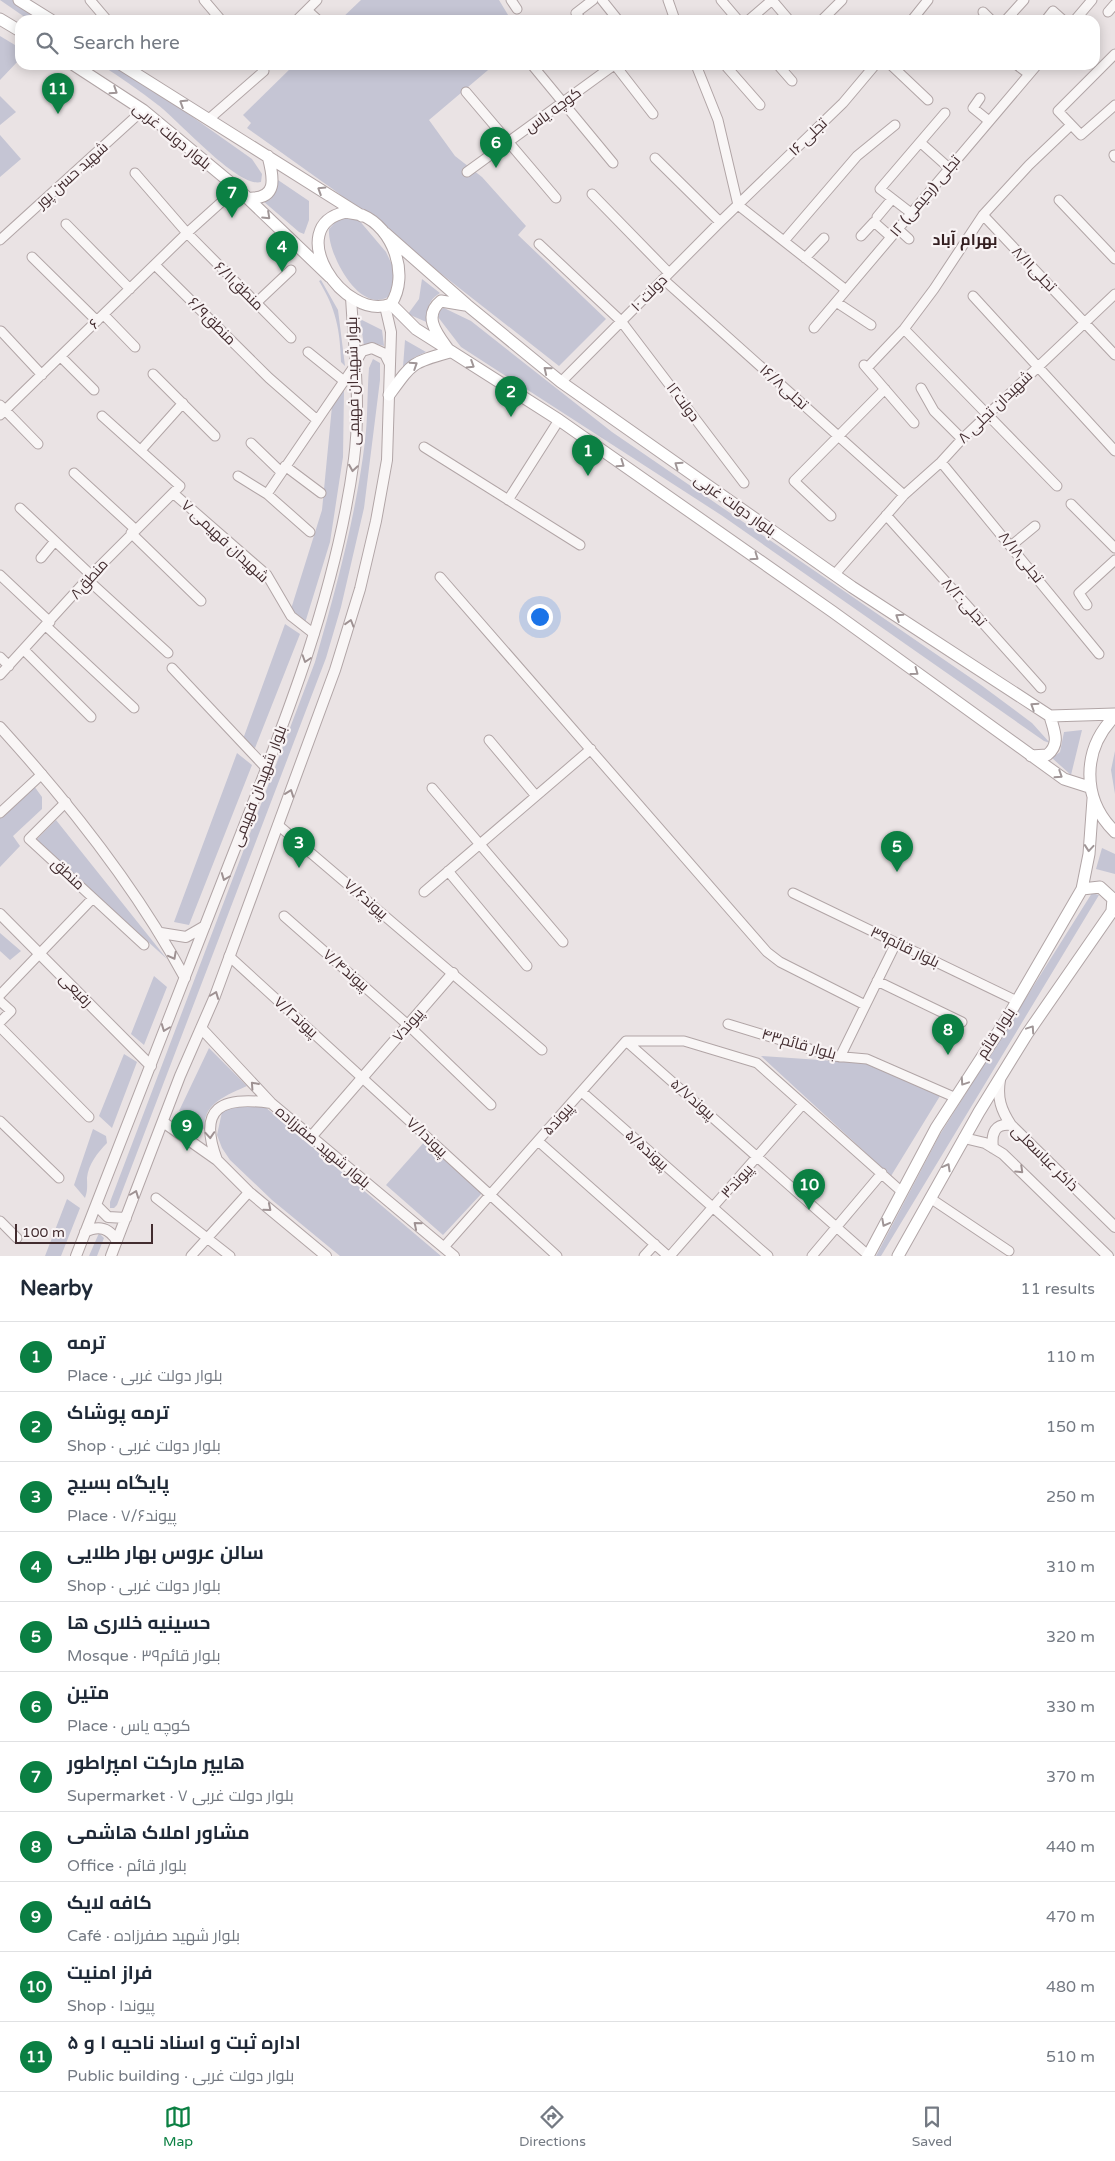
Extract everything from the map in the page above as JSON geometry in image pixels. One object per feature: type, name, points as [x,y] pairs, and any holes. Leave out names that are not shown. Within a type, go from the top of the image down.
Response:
[{"type":"main road","points":[[23,1],[44,15]]},
{"type":"main road","points":[[0,19],[15,28]]},
{"type":"main road","name":"بلوار دولت غربی","points":[[82,70],[143,110],[237,188],[330,277]]},
{"type":"main road","name":"بلوار دولت غربی","points":[[130,70],[362,216]]},
{"type":"main road","points":[[247,198],[259,198],[270,191],[274,179],[268,156]]},
{"type":"main road","points":[[346,212],[362,216],[385,233],[395,252],[399,277],[398,289],[388,305],[370,306],[351,297],[330,277],[321,260],[318,236],[323,224],[333,215],[346,212]]},
{"type":"main road","name":"بلوار دولت غربی","points":[[385,233],[467,305],[561,382],[762,525],[1050,716]]},
{"type":"main road","points":[[389,395],[407,370],[415,363],[450,352],[430,317],[433,308],[441,301],[467,305]]},
{"type":"main road","name":"بلوار دولت غربی","points":[[388,305],[416,329],[450,352],[560,420],[833,612],[1064,779],[1090,787]]},
{"type":"main road","points":[[1031,756],[1047,755],[1055,747],[1056,736],[1050,716],[1115,715]]},
{"type":"main road","points":[[1115,715],[1104,727],[1094,744],[1090,762],[1090,787],[1093,799],[1102,816],[1115,832]]},
{"type":"main road","name":"بلوار قائم","points":[[868,1256],[954,1097],[1017,1001],[1082,889],[1089,854],[1093,799]]},
{"type":"main road","points":[[1082,889],[1100,887],[1112,899],[1114,909]]},
{"type":"main road","name":"بلوار قائم","points":[[898,1256],[1000,1078],[1114,909]]},
{"type":"street","points":[[90,0],[103,15]]},
{"type":"street","points":[[204,0],[217,15]]},
{"type":"street","points":[[302,15],[317,0]]},
{"type":"street","points":[[511,0],[517,9]]},
{"type":"street","points":[[580,15],[593,0]]},
{"type":"street","points":[[602,0],[614,15]]},
{"type":"street","points":[[668,0],[673,15]]},
{"type":"street","points":[[720,0],[734,15]]},
{"type":"street","points":[[755,15],[772,0],[785,15]]},
{"type":"street","points":[[827,15],[842,0]]},
{"type":"street","points":[[916,15],[928,0]]},
{"type":"street","points":[[1010,15],[1024,0]]},
{"type":"street","points":[[1079,15],[1092,0]]},
{"type":"street","points":[[1108,12],[1115,4]]},
{"type":"street","points":[[308,10],[313,15]]},
{"type":"street","points":[[983,12],[986,15]]},
{"type":"street","points":[[1100,69],[1115,54]]},
{"type":"street","points":[[209,120],[259,70]]},
{"type":"street","points":[[536,70],[613,163]]},
{"type":"street","name":"کوچه یاس","points":[[467,172],[607,70]]},
{"type":"street","points":[[618,70],[653,114]]},
{"type":"street","points":[[699,70],[718,120],[738,205],[846,290]]},
{"type":"street","points":[[729,70],[760,105]]},
{"type":"street","points":[[782,70],[792,81]]},
{"type":"street","name":"۱۶ تجلی","points":[[738,205],[843,103],[871,70]]},
{"type":"street","points":[[896,70],[928,100]]},
{"type":"street","points":[[1023,70],[1028,74]]},
{"type":"street","name":"۱۲ تجلی (رحیمی)","points":[[814,328],[1032,70]]},
{"type":"street","points":[[1099,70],[1058,111],[1081,135],[1115,105]]},
{"type":"street","points":[[466,92],[556,198]]},
{"type":"street","points":[[980,98],[973,108],[989,121]]},
{"type":"street","name":"شهید حسن پور","points":[[0,240],[143,110]]},
{"type":"street","points":[[911,213],[880,189],[945,113]]},
{"type":"street","points":[[784,241],[857,156],[895,124]]},
{"type":"street","points":[[914,422],[866,367],[904,329],[944,275],[983,216],[1029,165],[1071,125]]},
{"type":"street","points":[[921,143],[949,168]]},
{"type":"street","points":[[655,158],[720,222]]},
{"type":"street","name":"منطق۶/۱۱","points":[[135,173],[187,233],[291,338]]},
{"type":"street","name":"۶","points":[[2,410],[42,375],[187,233],[237,188]]},
{"type":"street","name":"تجلی۱۶/۸","points":[[592,194],[666,276],[904,495]]},
{"type":"street","points":[[877,217],[892,198]]},
{"type":"street","points":[[1058,200],[1115,260]]},
{"type":"street","name":"۱۰ دولت","points":[[561,382],[738,205]]},
{"type":"street","name":"تجلی۸/۱۱","points":[[983,216],[1115,355]]},
{"type":"street","points":[[861,236],[874,222],[891,238]]},
{"type":"street","points":[[66,224],[130,289]]},
{"type":"street","points":[[898,229],[909,239]]},
{"type":"street","points":[[805,258],[824,238]]},
{"type":"street","name":"۱۲دولت","points":[[539,244],[621,321],[744,483]]},
{"type":"street","points":[[32,257],[135,347]]},
{"type":"street","name":"منطق۶/۹","points":[[155,265],[268,378],[317,420]]},
{"type":"street","points":[[256,303],[291,270]]},
{"type":"street","name":"شهیدان تجلی ۸","points":[[835,574],[904,495],[942,462],[962,439],[1115,294]]},
{"type":"street","points":[[973,296],[1036,368],[1115,451]]},
{"type":"street","name":"بلوار شهیدان فهیمی","points":[[76,1256],[267,769],[331,580],[346,514],[355,456],[355,364],[351,297]]},
{"type":"street","points":[[836,302],[871,325]]},
{"type":"street","name":"بلوار شهیدان فهیمی","points":[[111,1256],[230,956],[335,670],[361,586],[376,521],[387,460],[391,364],[391,332],[388,305]]},
{"type":"street","points":[[904,329],[1057,486]]},
{"type":"street","points":[[1,331],[42,375]]},
{"type":"street","points":[[267,494],[344,382],[362,351],[372,348],[386,354],[391,364]]},
{"type":"street","points":[[308,352],[344,382]]},
{"type":"street","points":[[61,357],[94,390]]},
{"type":"street","points":[[153,374],[215,436]]},
{"type":"street","points":[[922,388],[934,412],[962,439]]},
{"type":"street","points":[[831,516],[794,481],[885,389]]},
{"type":"street","points":[[141,450],[183,403]]},
{"type":"street","points":[[2,410],[38,444]]},
{"type":"street","name":"شهیدان فهیمی ۷","points":[[102,416],[141,450],[176,489],[267,575],[291,616],[314,634]]},
{"type":"street","points":[[508,500],[560,420]]},
{"type":"street","points":[[251,443],[283,469],[321,494]]},
{"type":"street","points":[[424,447],[580,545]]},
{"type":"street","name":"تجلی۸/۱۸","points":[[942,462],[1099,654]]},
{"type":"street","points":[[74,472],[200,601]]},
{"type":"street","points":[[238,476],[267,494],[310,532]]},
{"type":"street","name":"منطق۸","points":[[0,675],[176,489]]},
{"type":"street","points":[[1072,504],[1115,548]]},
{"type":"street","points":[[20,508],[168,654]]},
{"type":"street","name":"تجلی۸/۲۰","points":[[886,515],[1041,688]]},
{"type":"street","points":[[1012,546],[1035,526]]},
{"type":"street","points":[[41,558],[55,541]]},
{"type":"street","points":[[1087,605],[1079,593],[1115,560]]},
{"type":"street","points":[[0,575],[134,708]]},
{"type":"street","points":[[440,577],[592,748],[767,952],[780,962],[865,1005]]},
{"type":"street","points":[[24,650],[91,717]]},
{"type":"street","points":[[0,657],[9,666]]},
{"type":"street","points":[[172,668],[267,769]]},
{"type":"street","points":[[0,727],[66,802],[161,933],[185,978]]},
{"type":"street","points":[[489,740],[536,796]]},
{"type":"street","points":[[424,892],[592,748]]},
{"type":"street","points":[[0,814],[42,774]]},
{"type":"street","points":[[432,788],[481,843],[563,942]]},
{"type":"street","name":"منطق","points":[[66,802],[29,839],[144,945]]},
{"type":"street","name":"پیوند۷/۶","points":[[278,825],[542,1050]]},
{"type":"street","points":[[448,871],[527,966]]},
{"type":"street","name":"بلوار قائم۳۹","points":[[793,893],[1017,1001]]},
{"type":"street","points":[[0,996],[93,898]]},
{"type":"street","name":"رفیعی","points":[[0,914],[151,1066]]},
{"type":"street","name":"پیوند۷/۴","points":[[284,916],[408,1025],[492,1105]]},
{"type":"street","points":[[161,933],[186,937],[205,926]]},
{"type":"street","points":[[840,1056],[896,943]]},
{"type":"street","name":"پیوند۷/۲","points":[[230,956],[363,1077]]},
{"type":"street","name":"پیوند۷","points":[[311,1136],[453,973]]},
{"type":"street","points":[[877,981],[962,1022]]},
{"type":"street","points":[[0,1002],[11,1011],[0,1022]]},
{"type":"street","name":"بلوار قائم۴۳","points":[[728,1024],[840,1056],[867,1059],[954,1097]]},
{"type":"street","points":[[0,1027],[89,1117]]},
{"type":"street","name":"بلوار شهید صفرزاده","points":[[202,1028],[270,1103],[454,1256]]},
{"type":"street","points":[[626,1042],[684,1041],[757,1063],[902,1192]]},
{"type":"street","name":"پیوند۵","points":[[444,1247],[626,1042]]},
{"type":"street","name":"پیوند۵/۷","points":[[626,1042],[759,1157],[868,1256]]},
{"type":"street","name":"پیوند۷/۱","points":[[363,1077],[557,1256]]},
{"type":"street","name":"ذاکر عباسعلی","points":[[1000,1078],[998,1094],[1002,1111],[1011,1125],[1115,1226]]},
{"type":"street","name":"پیوند۵/۵","points":[[582,1092],[768,1256]]},
{"type":"street","points":[[217,1160],[211,1143],[210,1125],[218,1108],[232,1100],[246,1099],[270,1103]]},
{"type":"street","name":"پیوند۳","points":[[669,1256],[759,1157],[803,1104]]},
{"type":"street","points":[[0,1121],[59,1178]]},
{"type":"street","points":[[163,1122],[217,1160],[249,1192],[326,1256]]},
{"type":"street","points":[[993,1148],[993,1133],[997,1127],[1003,1124],[1011,1125]]},
{"type":"street","name":"ذاکر عباسعلی","points":[[964,1138],[975,1140],[1003,1154],[1108,1256]]},
{"type":"street","points":[[538,1141],[669,1256]]},
{"type":"street","points":[[812,1256],[882,1173]]},
{"type":"street","points":[[191,1256],[249,1192]]},
{"type":"street","points":[[156,1198],[230,1256]]},
{"type":"street","points":[[930,1198],[1009,1251]]},
{"type":"street","points":[[96,1205],[108,1217],[126,1218]]},
{"type":"street","points":[[0,1221],[17,1238]]},
{"type":"street","points":[[86,1232],[100,1227],[107,1230],[117,1241]]},
{"type":"street","points":[[644,1256],[655,1244]]},
{"type":"shaded area","points":[[0,0],[15,0],[40,15],[22,15]]},
{"type":"shaded area","points":[[361,0],[499,0],[508,15],[345,15]]},
{"type":"shaded area","points":[[0,36],[15,45],[15,64],[0,80]]},
{"type":"shaded area","points":[[109,70],[126,70],[252,159],[262,174],[261,182],[251,181],[238,175],[208,151],[158,105]]},
{"type":"shaded area","points":[[289,70],[488,70],[429,120],[455,156],[482,177],[526,226],[518,235],[606,319],[559,366],[334,190],[247,128],[251,123],[243,115]]},
{"type":"shaded area","points":[[0,96],[16,112],[0,125]]},
{"type":"shaded area","points":[[0,135],[21,159],[0,177]]},
{"type":"shaded area","points":[[278,180],[309,201],[309,220],[304,234],[299,232],[263,201],[271,199]]},
{"type":"shaded area","points":[[341,216],[358,219],[386,252],[396,273],[392,294],[381,300],[369,298],[348,281],[340,267],[330,240],[329,229]]},
{"type":"shaded area","points":[[422,279],[440,293],[432,299],[429,306],[428,314],[431,324],[408,314],[419,299]]},
{"type":"shaded area","points":[[321,280],[338,310],[345,366],[341,362],[340,339],[336,320],[319,281]]},
{"type":"shaded area","points":[[444,308],[471,321],[612,432],[981,685],[1032,723],[1050,743],[1044,741],[721,515],[461,347],[438,317],[439,310]]},
{"type":"shaded area","points":[[360,319],[382,330],[384,346],[374,343],[364,346]]},
{"type":"shaded area","points":[[405,340],[426,352],[415,357],[403,367]]},
{"type":"shaded area","points":[[373,359],[380,363],[380,380],[364,508],[341,607],[326,658],[117,1205],[114,1208],[110,1208],[110,1202],[315,662],[351,525],[366,432],[369,368]]},
{"type":"shaded area","points":[[344,389],[343,457],[330,542],[305,623],[291,609],[322,510],[332,406]]},
{"type":"shaded area","points":[[285,624],[300,634],[255,748],[243,739]]},
{"type":"shaded area","points":[[1082,730],[1071,775],[1052,758],[1060,752],[1064,732]]},
{"type":"shaded area","points":[[1115,751],[1115,794],[1111,770]]},
{"type":"shaded area","points":[[237,753],[252,765],[189,925],[174,922]]},
{"type":"shaded area","points":[[34,786],[42,797],[42,809],[13,836],[20,846],[0,867],[0,818]]},
{"type":"shaded area","points":[[56,820],[167,959],[36,840]]},
{"type":"shaded area","points":[[1102,848],[1115,854],[1115,874],[1096,869]]},
{"type":"shaded area","points":[[1092,893],[1099,895],[881,1256],[876,1256],[939,1136]]},
{"type":"shaded area","points":[[0,933],[21,951],[10,960],[0,951]]},
{"type":"shaded area","points":[[154,976],[167,987],[144,1045],[131,1034]]},
{"type":"shaded area","points":[[209,1048],[247,1086],[224,1097],[211,1107],[207,1113],[205,1130],[179,1111]]},
{"type":"shaded area","points":[[124,1054],[137,1062],[112,1128],[99,1116]]},
{"type":"shaded area","points":[[761,1056],[864,1063],[940,1096],[891,1176]]},
{"type":"shaded area","points":[[239,1104],[264,1106],[441,1256],[340,1256],[272,1200],[230,1160],[222,1148],[217,1135],[222,1112]]},
{"type":"shaded area","points":[[93,1129],[106,1136],[107,1143],[89,1168],[85,1198],[74,1185]]},
{"type":"shaded area","points":[[426,1140],[483,1192],[443,1235],[386,1185]]},
{"type":"shaded area","points":[[67,1199],[80,1208],[61,1256],[45,1256]]},
{"type":"shaded area","points":[[99,1233],[104,1238],[97,1256],[89,1256]]},
{"type":"place","name":"اداره ثبت و اسناد ناحیه ۱ و ۵","points":[[58,114]]},
{"type":"place","name":"متین","points":[[496,168]]},
{"type":"place","name":"هایپر مارکت امپراطور","points":[[232,218]]},
{"type":"place","name":"سالن عروس بهار طلایی","points":[[282,272]]},
{"type":"place","name":"ترمه پوشاک","points":[[511,417]]},
{"type":"place","name":"ترمه","points":[[588,476]]},
{"type":"place","name":"پایگاه بسیج","points":[[299,868]]},
{"type":"place","name":"حسینیه خلاری ها","points":[[897,872]]},
{"type":"place","name":"مشاور املاک هاشمی","points":[[948,1055]]},
{"type":"place","name":"کافه لایک","points":[[187,1151]]},
{"type":"place","name":"فراز امنیت","points":[[809,1210]]},
{"type":"district","name":"بهرام آباد","points":[[965,239]]}]
